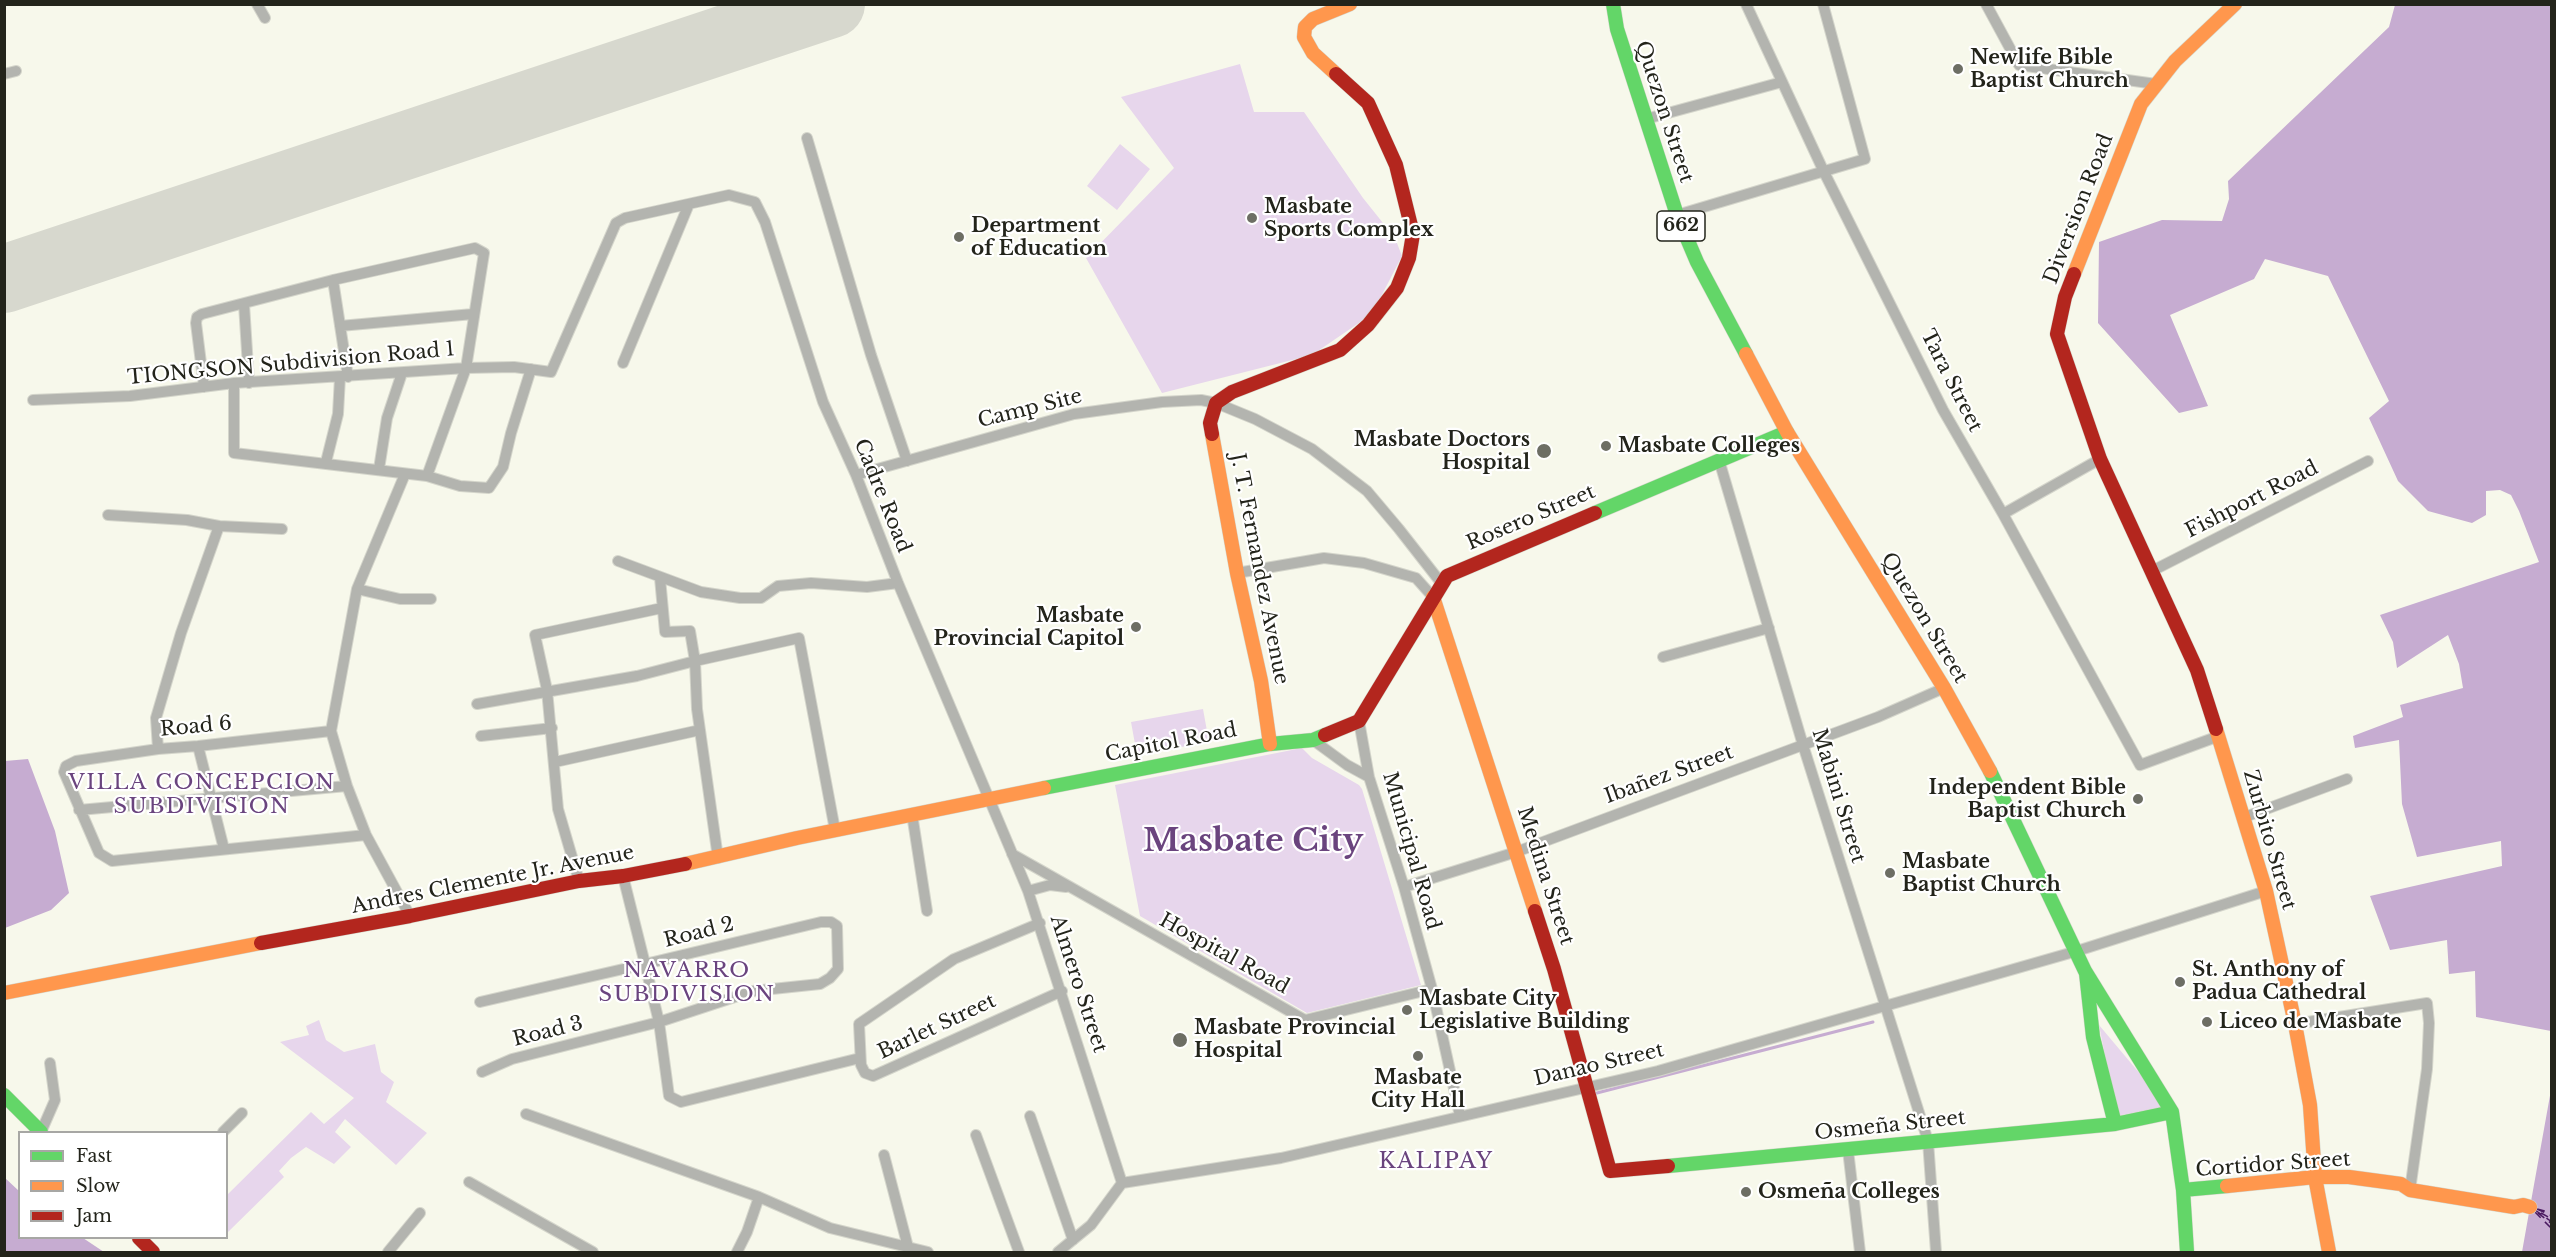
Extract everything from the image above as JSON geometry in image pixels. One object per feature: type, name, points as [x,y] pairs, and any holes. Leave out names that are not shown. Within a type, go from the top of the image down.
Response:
[{"type":"main road","points":[[1216,403],[1232,392],[1340,350],[1368,325],[1397,288],[1409,258],[1413,234],[1406,199],[1396,165],[1368,103],[1313,53],[1304,38],[1305,27],[1313,19],[1350,4]]},
{"type":"main road","name":"Quezon Street","points":[[1612,4],[1617,29],[1677,215],[1697,262],[1787,432],[1944,688],[2003,794],[2085,971],[2172,1112],[2183,1190],[2187,1252]]},
{"type":"main road","name":"Diversion Road","points":[[2100,459],[2060,347],[2057,327],[2065,297],[2141,104],[2181,55],[2235,4]]},
{"type":"main road","name":"J. T. Fernandez Avenue","points":[[1216,403],[1210,423],[1237,573],[1261,681],[1270,744]]},
{"type":"main road","name":"Rosero Street","points":[[1359,721],[1447,576],[1787,432]]},
{"type":"main road","name":"Zurbito Street","points":[[2100,459],[2198,670],[2245,817],[2266,891],[2295,1024],[2310,1105],[2314,1177],[2329,1252]]},
{"type":"main road","name":"Medina Street","points":[[1433,597],[1554,969],[1610,1170]]},
{"type":"main road","name":"Capitol Road","points":[[988,799],[1270,744],[1313,740],[1359,721]]},
{"type":"main road","name":"Andres Clemente Jr. Avenue","points":[[4,993],[168,960],[410,916],[579,881],[623,876],[718,858],[836,830],[988,799]]},
{"type":"main road","points":[[2085,971],[2093,1037],[2115,1124]]},
{"type":"main road","points":[[4,1095],[40,1131]]},
{"type":"main road","name":"Osmeña Street","points":[[1610,1170],[2115,1124],[2172,1112]]},
{"type":"main road","name":"Cortidor Street","points":[[2183,1190],[2314,1177],[2349,1177],[2523,1203]]},
{"type":"main road","points":[[140,1239],[153,1252]]},
{"type":"street","points":[[256,4],[265,18]]},
{"type":"street","name":"Tara Street","points":[[1746,4],[1824,172],[1943,410],[2003,514],[2140,765],[2218,736]]},
{"type":"street","points":[[1677,215],[1866,159],[1823,4]]},
{"type":"street","points":[[1986,4],[2019,65],[2156,84]]},
{"type":"street","points":[[4,74],[16,71]]},
{"type":"street","points":[[1646,119],[1782,82]]},
{"type":"street","points":[[807,138],[857,310],[907,461]]},
{"type":"street","name":"Cadre Road","points":[[689,204],[729,195],[755,202],[765,222],[823,402],[856,475],[898,583],[988,799]]},
{"type":"street","points":[[623,363],[689,204]]},
{"type":"street","name":"TIONGSON Subdivision Road 1","points":[[33,400],[130,396],[234,383],[466,368],[514,367],[551,372],[616,223],[625,218],[689,204]]},
{"type":"street","points":[[204,387],[197,316],[333,280],[475,248],[480,249],[483,253],[466,368],[427,476]]},
{"type":"street","points":[[326,462],[344,377],[333,280]]},
{"type":"street","points":[[243,304],[249,383]]},
{"type":"street","points":[[340,326],[473,314]]},
{"type":"street","points":[[234,383],[234,453],[379,469],[427,476],[460,486],[489,488],[502,467],[510,433],[531,369]]},
{"type":"street","points":[[379,469],[387,418],[402,373]]},
{"type":"street","name":"Camp Site","points":[[856,475],[1074,414],[1162,402],[1201,400],[1216,403],[1255,419],[1312,449],[1367,491],[1442,584]]},
{"type":"street","points":[[2003,514],[2100,459]]},
{"type":"street","name":"Mabini Street","points":[[1719,460],[1803,745],[1928,1141],[1936,1252]]},
{"type":"street","name":"Fishport Road","points":[[2152,571],[2368,461]]},
{"type":"street","points":[[405,474],[357,589],[332,730],[347,786],[366,835],[410,916]]},
{"type":"street","points":[[108,515],[187,520],[219,526],[282,529]]},
{"type":"street","points":[[158,748],[156,718],[181,633],[219,526]]},
{"type":"street","points":[[1237,573],[1324,558],[1364,563],[1416,578],[1433,597]]},
{"type":"street","points":[[618,561],[701,592],[740,598],[761,598],[778,586],[811,583],[867,587],[898,583]]},
{"type":"street","points":[[1416,578],[1429,568]]},
{"type":"street","points":[[660,578],[665,632],[690,631],[700,730],[718,858]]},
{"type":"street","points":[[357,589],[400,599],[431,599]]},
{"type":"street","points":[[579,881],[558,809],[547,690],[535,635],[662,608]]},
{"type":"street","points":[[1663,657],[1769,628]]},
{"type":"street","points":[[477,704],[637,676],[799,638],[836,830]]},
{"type":"street","name":"Ibañez Street","points":[[1404,886],[1516,852],[1878,717],[1944,688]]},
{"type":"street","name":"Municipal Road","points":[[1359,721],[1369,777],[1404,886],[1432,989],[1460,1116]]},
{"type":"street","points":[[481,736],[552,728]]},
{"type":"street","name":"Road 6","points":[[79,810],[64,772],[66,766],[76,761],[158,748],[198,746],[332,730]]},
{"type":"street","points":[[555,762],[700,730]]},
{"type":"street","points":[[1313,740],[1347,765],[1369,777]]},
{"type":"street","points":[[198,746],[224,849]]},
{"type":"street","points":[[2245,817],[2347,779]]},
{"type":"street","points":[[347,786],[79,810],[99,853],[112,861],[366,835]]},
{"type":"street","name":"Almero Street","points":[[988,799],[1040,923],[1122,1184]]},
{"type":"street","points":[[912,814],[927,911]]},
{"type":"street","name":"Hospital Road","points":[[1012,854],[1305,1020],[1432,989]]},
{"type":"street","points":[[623,876],[659,1022],[669,1096],[681,1102],[860,1059]]},
{"type":"street","points":[[1028,891],[1050,885],[1072,888]]},
{"type":"street","name":"Danao Street","points":[[1122,1184],[1281,1158],[1658,1071],[2077,951],[2266,891]]},
{"type":"street","name":"Road 2","points":[[480,1002],[821,921]]},
{"type":"street","name":"Road 3","points":[[482,1072],[512,1059],[659,1022],[753,991],[820,984],[838,969],[837,927],[831,922],[821,921]]},
{"type":"street","name":"Barlet Street","points":[[1040,923],[954,959],[859,1024],[860,1059],[865,1073],[873,1076],[1062,990]]},
{"type":"street","points":[[2295,1024],[2427,1003],[2427,1069],[2408,1185]]},
{"type":"street","points":[[41,1131],[55,1100],[50,1063]]},
{"type":"street","points":[[225,1131],[242,1113]]},
{"type":"street","points":[[526,1114],[759,1197],[830,1227],[928,1252]]},
{"type":"street","points":[[1030,1116],[1073,1240]]},
{"type":"street","points":[[976,1135],[1019,1252]]},
{"type":"street","points":[[1848,1150],[1860,1252]]},
{"type":"street","points":[[884,1155],[908,1247]]},
{"type":"street","points":[[469,1182],[593,1252]]},
{"type":"street","points":[[1058,1252],[1091,1225],[1122,1184]]},
{"type":"street","points":[[737,1252],[747,1232],[759,1197]]},
{"type":"street","points":[[388,1252],[420,1214]]},
{"type":"shaded area","points":[[2395,5],[2551,5],[2551,1031],[2476,1017],[2475,971],[2449,974],[2447,940],[2390,950],[2370,896],[2502,866],[2501,841],[2417,857],[2402,804],[2399,740],[2355,748],[2353,736],[2403,717],[2400,705],[2463,688],[2459,664],[2448,635],[2397,668],[2393,642],[2380,615],[2539,562],[2511,495],[2500,490],[2486,491],[2486,515],[2472,523],[2428,511],[2398,481],[2369,418],[2389,401],[2328,276],[2265,259],[2254,279],[2170,315],[2208,406],[2179,413],[2098,323],[2099,242],[2162,220],[2222,221],[2229,199],[2228,181],[2389,27]]},
{"type":"shaded area","name":"Masbate Sports Complex","points":[[1240,64],[1254,112],[1304,112],[1363,198],[1395,238],[1402,256],[1372,314],[1312,355],[1162,393],[1086,258],[1174,168],[1121,97]]},
{"type":"shaded area","points":[[1120,144],[1150,169],[1117,210],[1087,186]]},
{"type":"shaded area","points":[[1203,709],[1209,742],[1137,755],[1131,722]]},
{"type":"shaded area","points":[[1302,748],[1312,758],[1359,785],[1362,789],[1421,985],[1307,1013],[1140,916],[1115,785]]},
{"type":"shaded area","points":[[28,759],[55,831],[69,893],[51,910],[5,928],[5,761]]},
{"type":"shaded area","points":[[319,1020],[326,1040],[344,1052],[375,1044],[381,1072],[394,1082],[386,1102],[427,1133],[396,1165],[345,1119],[335,1132],[351,1147],[334,1164],[306,1147],[279,1171],[284,1177],[228,1232],[228,1194],[311,1112],[324,1124],[354,1098],[280,1042],[309,1035],[306,1026]]},
{"type":"shaded area","points":[[2099,1025],[2167,1106],[2117,1116]]},
{"type":"shaded area","points":[[2551,1090],[2551,1252],[2522,1252],[2530,1207]]},
{"type":"shaded area","points":[[4,1177],[18,1190],[18,1239],[84,1239],[104,1252],[5,1252]]},
{"type":"waterway","points":[[1593,1094],[1873,1022]]},
{"type":"ferry route","points":[[2537,1209],[2552,1216]]},
{"type":"ferry route","points":[[2537,1209],[2552,1213]]},
{"type":"ferry route","points":[[2535,1210],[2552,1222]]},
{"type":"ferry route","points":[[2535,1212],[2552,1229]]},
{"type":"ferry route","points":[[2538,1213],[2552,1224]]},
{"type":"ferry route","points":[[2541,1213],[2552,1219]]},
{"type":"runway","points":[[4,279],[831,4]]},
{"type":"traffic: fast","points":[[1613,4],[1617,29],[1677,215],[1697,262],[1746,354]]},
{"type":"traffic: fast","points":[[1595,513],[1787,432]]},
{"type":"traffic: fast","points":[[1044,788],[1270,744],[1313,740],[1325,735]]},
{"type":"traffic: fast","points":[[1990,771],[2085,971],[2172,1112],[2183,1190],[2227,1186]]},
{"type":"traffic: fast","points":[[2086,973],[2093,1037],[2115,1124]]},
{"type":"traffic: fast","points":[[4,1095],[40,1131]]},
{"type":"traffic: fast","points":[[1668,1166],[2115,1124],[2172,1112]]},
{"type":"traffic: fast","points":[[2183,1190],[2187,1252]]},
{"type":"traffic: slow","points":[[1336,74],[1313,53],[1304,37],[1305,27],[1313,19],[1350,4]]},
{"type":"traffic: slow","points":[[2074,274],[2141,104],[2175,61],[2235,4]]},
{"type":"traffic: slow","points":[[1746,354],[1787,432],[1944,688],[1990,771]]},
{"type":"traffic: slow","points":[[1212,434],[1237,573],[1261,681],[1270,744]]},
{"type":"traffic: slow","points":[[1433,597],[1535,911]]},
{"type":"traffic: slow","points":[[2216,729],[2266,891],[2295,1024],[2310,1105],[2315,1177],[2329,1252]]},
{"type":"traffic: slow","points":[[685,864],[797,838],[1044,788]]},
{"type":"traffic: slow","points":[[4,993],[261,943]]},
{"type":"traffic: slow","points":[[2227,1186],[2315,1177],[2349,1177],[2401,1184],[2410,1190],[2514,1207],[2523,1205],[2530,1207]]},
{"type":"traffic: jam","points":[[1212,434],[1210,423],[1216,403],[1232,392],[1340,350],[1368,325],[1397,288],[1409,258],[1413,234],[1396,165],[1368,103],[1336,74]]},
{"type":"traffic: jam","points":[[2074,274],[2065,297],[2057,334],[2100,459],[2197,670],[2216,729]]},
{"type":"traffic: jam","points":[[1325,735],[1359,721],[1447,576],[1595,513]]},
{"type":"traffic: jam","points":[[261,943],[410,916],[579,881],[623,876],[685,864]]},
{"type":"traffic: jam","points":[[1535,911],[1554,969],[1610,1171],[1668,1166]]},
{"type":"traffic: jam","points":[[140,1239],[153,1252]]},
{"type":"place","name":"Newlife Bible Baptist Church","points":[[1958,69]]},
{"type":"place","name":"Masbate Sports Complex","points":[[1252,218]]},
{"type":"place","name":"Department of Education","points":[[959,237]]},
{"type":"place","name":"Masbate Colleges","points":[[1606,446]]},
{"type":"place","name":"Masbate Doctors Hospital","points":[[1544,451]]},
{"type":"place","name":"Masbate Provincial Capitol","points":[[1136,627]]},
{"type":"place","name":"Independent Bible Baptist Church","points":[[2138,799]]},
{"type":"place","name":"Masbate Baptist Church","points":[[1890,873]]},
{"type":"place","name":"St. Anthony of Padua Cathedral","points":[[2180,982]]},
{"type":"place","name":"Masbate City Legislative Building","points":[[1407,1010]]},
{"type":"place","name":"Liceo de Masbate","points":[[2207,1022]]},
{"type":"place","name":"Masbate Provincial Hospital","points":[[1180,1040]]},
{"type":"place","name":"Masbate City Hall","points":[[1418,1056]]},
{"type":"place","name":"Osmeña Colleges","points":[[1746,1192]]},
{"type":"district","name":"VILLA CONCEPCION SUBDIVISION","points":[[202,795]]},
{"type":"district","name":"Masbate City","points":[[1253,842]]},
{"type":"district","name":"NAVARRO SUBDIVISION","points":[[687,983]]},
{"type":"district","name":"KALIPAY","points":[[1436,1162]]}]
